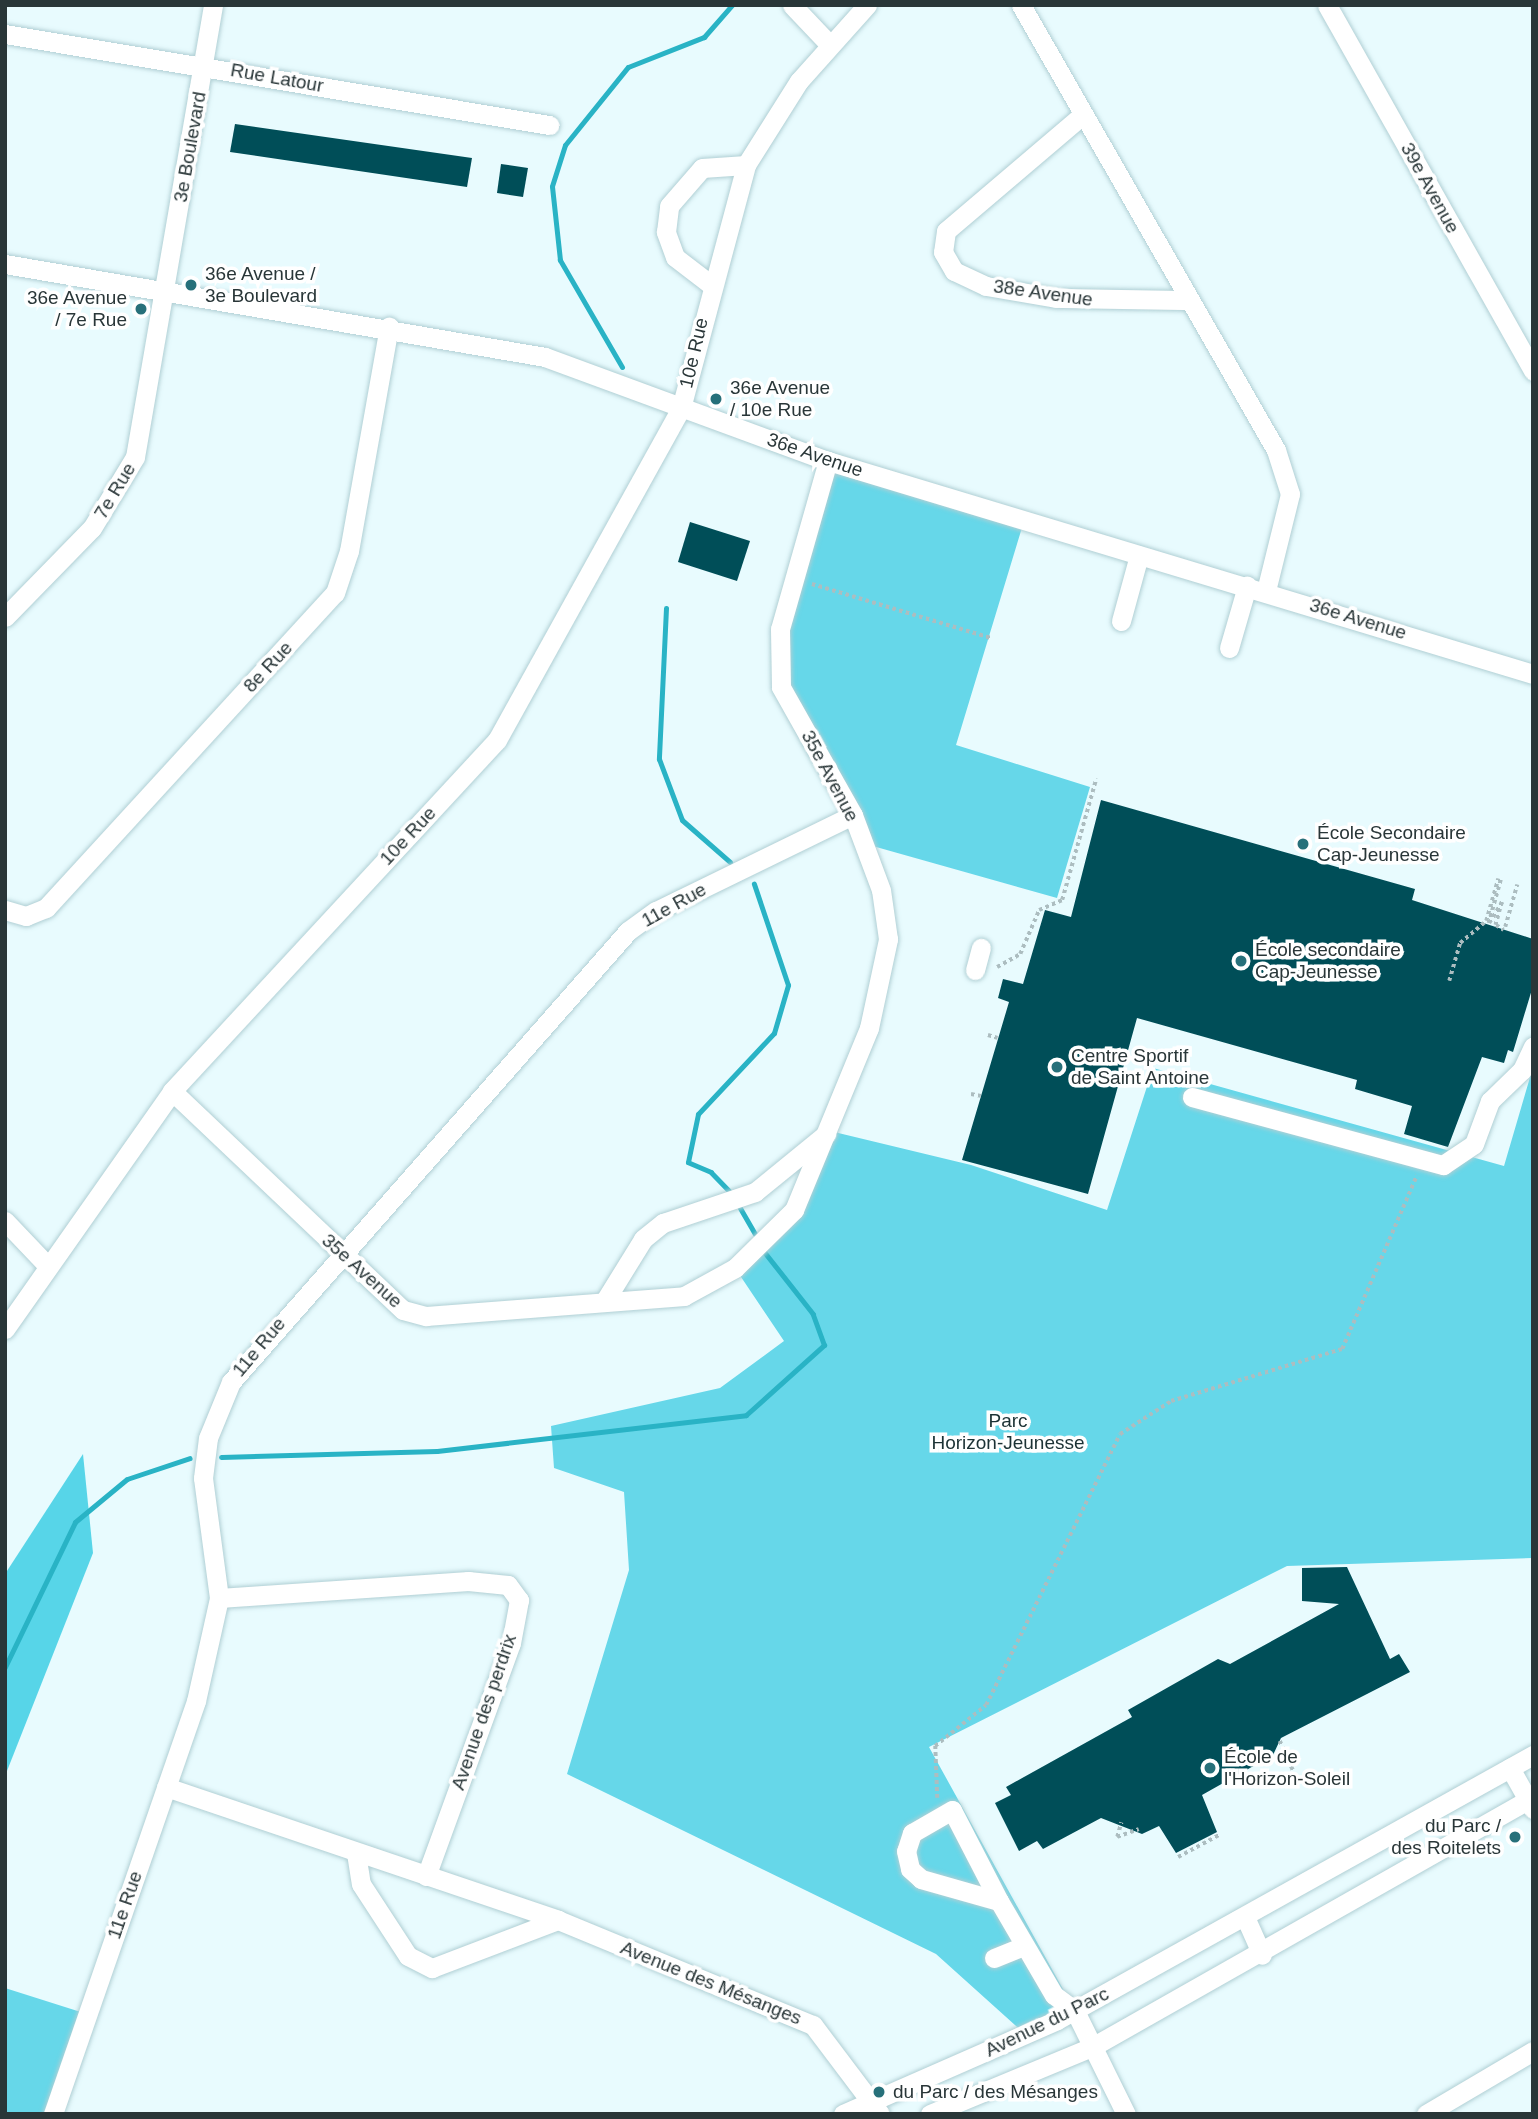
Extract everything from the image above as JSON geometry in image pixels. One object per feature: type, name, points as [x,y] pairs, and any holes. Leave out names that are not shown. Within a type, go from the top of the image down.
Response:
[{"type":"street","name":"3e Boulevard","points":[[166,289],[213,5]]},
{"type":"street","points":[[792,5],[828,43]]},
{"type":"street","name":"10e Rue","points":[[5,1329],[46,1264],[172,1091],[497,740],[681,408],[710,284],[746,165],[828,43],[867,5]]},
{"type":"street","points":[[1021,5],[1080,117],[1276,450],[1290,494],[1257,588],[1229,648]]},
{"type":"street","name":"39e Avenue","points":[[1327,5],[1533,370]]},
{"type":"street","name":"Rue Latour","points":[[5,34],[549,125]]},
{"type":"street","name":"38e Avenue","points":[[1080,117],[946,231],[943,252],[954,271],[986,286],[1056,298],[1187,299]]},
{"type":"street","points":[[710,284],[675,257],[666,232],[669,206],[702,168],[746,165]]},
{"type":"street","name":"36e Avenue","points":[[5,264],[389,327],[545,357],[828,461],[1257,588],[1533,674]]},
{"type":"street","name":"7e Rue","points":[[5,617],[92,528],[128,477],[149,400],[166,289]]},
{"type":"street","name":"8e Rue","points":[[5,909],[26,916],[46,908],[335,593],[349,551],[389,327]]},
{"type":"street","name":"35e Avenue","points":[[172,1091],[403,1310],[426,1316],[606,1299],[684,1296],[735,1268],[794,1210],[830,1131],[869,1028],[888,940],[881,890],[853,816],[781,687],[780,629],[828,461]]},
{"type":"street","points":[[1121,621],[1139,555]]},
{"type":"street","name":"11e Rue","points":[[53,2114],[196,1701],[219,1598],[202,1478],[208,1438],[231,1382],[339,1251],[628,932],[656,911],[853,816]]},
{"type":"street","points":[[975,970],[981,948]]},
{"type":"street","points":[[1192,1097],[1422,1163],[1443,1165],[1463,1155],[1490,1101],[1522,1070],[1533,1046]]},
{"type":"street","points":[[606,1299],[643,1240],[663,1223],[755,1192],[830,1131]]},
{"type":"street","points":[[5,1222],[46,1264]]},
{"type":"street","name":"Avenue des perdrix","points":[[219,1598],[468,1581],[508,1585],[519,1600],[511,1643],[426,1877]]},
{"type":"street","name":"Avenue du Parc","points":[[843,2114],[877,2107],[1075,2011],[1246,1919],[1533,1755]]},
{"type":"street","points":[[1510,1768],[1531,1802]]},
{"type":"street","name":"Avenue des Mésanges","points":[[166,1787],[558,1920],[813,2025],[877,2107]]},
{"type":"street","name":"Avenue du Parc","points":[[930,2114],[1091,2046],[1262,1955],[1531,1802]]},
{"type":"street","points":[[999,1901],[921,1879],[910,1869],[912,1833],[938,1815],[951,1810],[1024,1946],[1054,1995],[1075,2011],[1126,2114]]},
{"type":"street","points":[[356,1853],[361,1884],[408,1956],[432,1968],[558,1920]]},
{"type":"street","points":[[1246,1919],[1262,1955]]},
{"type":"street","points":[[994,1958],[1024,1946]]},
{"type":"street","points":[[1426,2114],[1533,2051]]},
{"type":"path","points":[[807,583],[991,638]]},
{"type":"path","points":[[998,967],[1020,954],[1039,910],[1062,900],[1096,779]]},
{"type":"path","points":[[1449,981],[1460,943],[1486,921],[1500,880],[1489,923],[1502,902],[1496,925],[1504,929],[1517,885]]},
{"type":"path","points":[[988,1035],[998,1038]]},
{"type":"path","points":[[971,1094],[981,1096]]},
{"type":"path","points":[[938,1815],[935,1746],[986,1705],[1120,1434],[1171,1401],[1342,1349],[1422,1163]]},
{"type":"path","points":[[1280,1741],[1294,1773]]},
{"type":"path","points":[[1121,1823],[1117,1838],[1139,1829]]},
{"type":"path","points":[[1178,1857],[1219,1835]]},
{"type":"green space","points":[[828,461],[1024,521],[956,745],[1090,787],[1057,898],[862,843],[781,687],[780,629]]},
{"type":"green space","name":"Parc Horizon-Jeunesse","points":[[1533,1067],[1532,1558],[1287,1566],[929,1747],[1075,2011],[1025,2034],[936,1954],[567,1774],[629,1570],[624,1492],[554,1468],[551,1426],[720,1388],[784,1341],[735,1268],[794,1210],[830,1131],[971,1165],[1107,1210],[1153,1068],[1504,1166]]},
{"type":"green space","points":[[5,1988],[87,2014],[53,2114],[5,2114]]},
{"type":"shaded area","points":[[83,1454],[93,1553],[5,1776],[5,1574]]},
{"type":"building","points":[[235,124],[472,158],[467,187],[230,152]]},
{"type":"building","points":[[501,164],[528,168],[523,197],[497,193]]},
{"type":"building","points":[[690,522],[750,541],[737,581],[678,562]]},
{"type":"building","name":"École secondaire Cap-Jeunesse","points":[[1101,800],[1415,889],[1412,900],[1533,939],[1533,986],[1513,1052],[1508,1050],[1504,1063],[1482,1057],[1448,1147],[1404,1134],[1412,1106],[1355,1089],[1357,1080],[1137,1018],[1088,1194],[962,1160],[1009,1002],[998,998],[1003,979],[1023,984],[1045,910],[1071,917]]},
{"type":"building","points":[[1347,1567],[1390,1659],[1399,1654],[1410,1672],[1281,1738],[1273,1755],[1202,1795],[1217,1832],[1176,1853],[1159,1826],[1142,1834],[1101,1818],[1043,1849],[1037,1841],[1019,1851],[995,1803],[1011,1795],[1006,1787],[1132,1717],[1128,1710],[1218,1659],[1230,1664],[1339,1604],[1302,1601],[1302,1568]]},
{"type":"waterway","points":[[622,367],[560,260],[552,186],[565,145],[628,67],[704,37],[732,5]]},
{"type":"waterway","points":[[666,608],[659,759],[682,820],[730,862]]},
{"type":"waterway","points":[[732,1194],[711,1172],[688,1162],[698,1114],[774,1033],[788,985],[754,884]]},
{"type":"waterway","points":[[740,1208],[755,1234]]},
{"type":"waterway","points":[[221,1457],[437,1451],[746,1415],[824,1345],[813,1314],[765,1253]]},
{"type":"waterway","points":[[5,1667],[75,1522],[127,1479],[190,1458]]},
{"type":"place","name":"36e Avenue / 3e Boulevard","points":[[191,285]]},
{"type":"place","name":"36e Avenue / 7e Rue","points":[[141,309]]},
{"type":"place","name":"36e Avenue / 10e Rue","points":[[716,399]]},
{"type":"place","name":"École Secondaire Cap-Jeunesse","points":[[1303,844]]},
{"type":"place","name":"École secondaire Cap-Jeunesse","points":[[1241,961]]},
{"type":"place","name":"Centre Sportif de Saint Antoine","points":[[1057,1067]]},
{"type":"place","name":"École de l'Horizon-Soleil","points":[[1210,1768]]},
{"type":"place","name":"du Parc / des Roitelets","points":[[1515,1837]]},
{"type":"place","name":"du Parc / des Mésanges","points":[[879,2092]]}]
